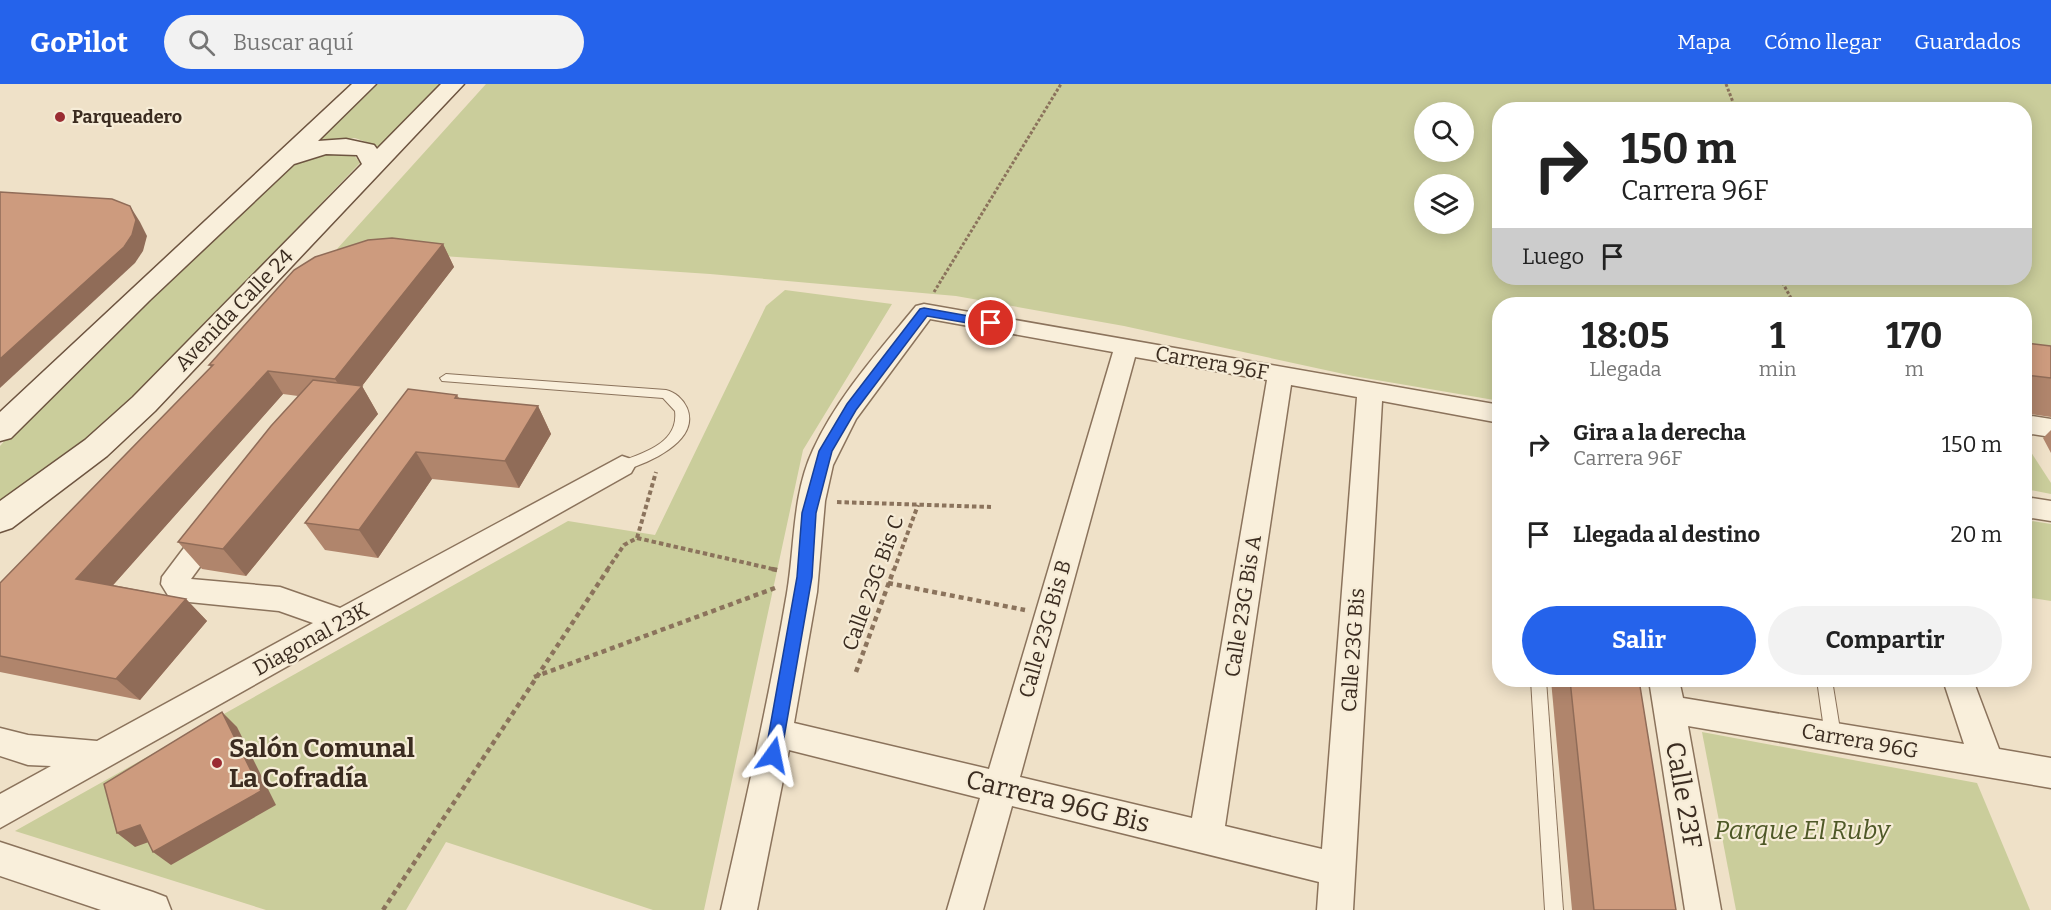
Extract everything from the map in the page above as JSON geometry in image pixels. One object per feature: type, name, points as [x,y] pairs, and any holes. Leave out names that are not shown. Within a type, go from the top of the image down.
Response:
[{"type":"main road","points":[[0,430],[89,342],[365,84]]},
{"type":"main road","name":"Avenida Calle 24","points":[[0,519],[96,448],[122,424],[453,84]]},
{"type":"main road","points":[[283,161],[310,151],[342,145],[366,150],[374,165]]},
{"type":"street","name":"Carrera 96F","points":[[924,311],[1492,413]]},
{"type":"street","points":[[739,910],[778,733],[804,577],[812,501],[825,451],[851,407],[924,311]]},
{"type":"street","name":"Calle 23G Bis B","points":[[965,910],[1126,348]]},
{"type":"street","name":"Calle 23G Bis A","points":[[1206,837],[1280,375]]},
{"type":"street","name":"Calle 23G Bis","points":[[1335,910],[1370,391]]},
{"type":"street","points":[[2032,425],[2051,428]]},
{"type":"street","name":"Diagonal 23K","points":[[0,812],[622,466]]},
{"type":"street","points":[[2032,508],[2051,511]]},
{"type":"street","points":[[228,512],[176,577],[175,584],[179,589],[280,599],[343,622]]},
{"type":"street","points":[[1960,687],[1987,762]]},
{"type":"street","name":"Carrera 96G","points":[[1667,694],[1833,736],[2051,773]]},
{"type":"street","name":"Calle 23F","points":[[1667,694],[1703,910]]},
{"type":"street","name":"Carrera 96G Bis","points":[[778,733],[1338,870]]},
{"type":"street","points":[[0,742],[27,750],[101,756]]},
{"type":"street","points":[[0,859],[153,910]]},
{"type":"lane","points":[[446,378],[666,394],[678,401],[683,411],[682,426],[674,440],[664,448],[622,466]]},
{"type":"lane","points":[[1538,687],[1554,910]]},
{"type":"lane","points":[[1825,687],[1833,736]]},
{"type":"path","points":[[924,311],[939,281],[1033,133],[1061,84]]},
{"type":"path","points":[[1726,84],[1733,102]]},
{"type":"path","points":[[637,538],[664,448]]},
{"type":"path","points":[[812,501],[991,507]]},
{"type":"path","name":"Calle 23G Bis C","points":[[856,672],[918,505]]},
{"type":"path","points":[[383,910],[534,677],[624,545],[637,538],[804,577]]},
{"type":"path","points":[[534,677],[804,577]]},
{"type":"path","points":[[888,584],[1049,615]]},
{"type":"green space","points":[[375,84],[443,84],[380,147],[355,138],[312,143]]},
{"type":"green space","points":[[486,84],[2051,84],[2051,369],[2032,368],[2032,297],[1492,297],[1492,400],[1353,376],[1124,326],[956,296],[710,274],[337,249]]},
{"type":"green space","points":[[351,151],[360,163],[116,416],[0,510],[0,446],[26,416],[285,168],[312,155]]},
{"type":"green space","points":[[785,290],[892,304],[803,450],[704,910],[653,910],[446,842],[406,910],[266,910],[15,831],[568,521],[655,535],[766,306]]},
{"type":"green space","points":[[2032,454],[2051,483],[2051,494],[2032,490]]},
{"type":"green space","points":[[2032,521],[2051,524],[2051,601],[2032,598]]},
{"type":"green space","name":"Parque El Ruby","points":[[1702,732],[1977,783],[2030,910],[1736,910]]},
{"type":"building","points":[[0,192],[112,199],[130,206],[136,220],[132,235],[124,247],[0,359]]},
{"type":"building","points":[[392,238],[443,244],[335,379],[268,371],[76,579],[186,599],[116,679],[0,656],[0,583],[213,365],[209,365],[294,270],[315,257],[368,240]]},
{"type":"building","points":[[2032,344],[2051,346],[2051,378],[2032,376]]},
{"type":"building","points":[[313,380],[362,386],[223,549],[178,542],[271,426]]},
{"type":"building","points":[[408,389],[457,395],[455,398],[538,406],[505,461],[416,452],[359,530],[305,523]]},
{"type":"building","points":[[1571,687],[1640,687],[1676,910],[1594,910]]},
{"type":"building","name":"Salón Comunal La Cofradía","points":[[222,712],[261,791],[153,852],[140,825],[117,833],[104,784]]},
{"type":"place","name":"Parqueadero","points":[[60,117]]},
{"type":"place","name":"Salón Comunal La Cofradía","points":[[217,763]]},
{"type":"route","points":[[773,755],[804,577],[809,513],[825,451],[851,407],[924,311],[991,323]]}]
